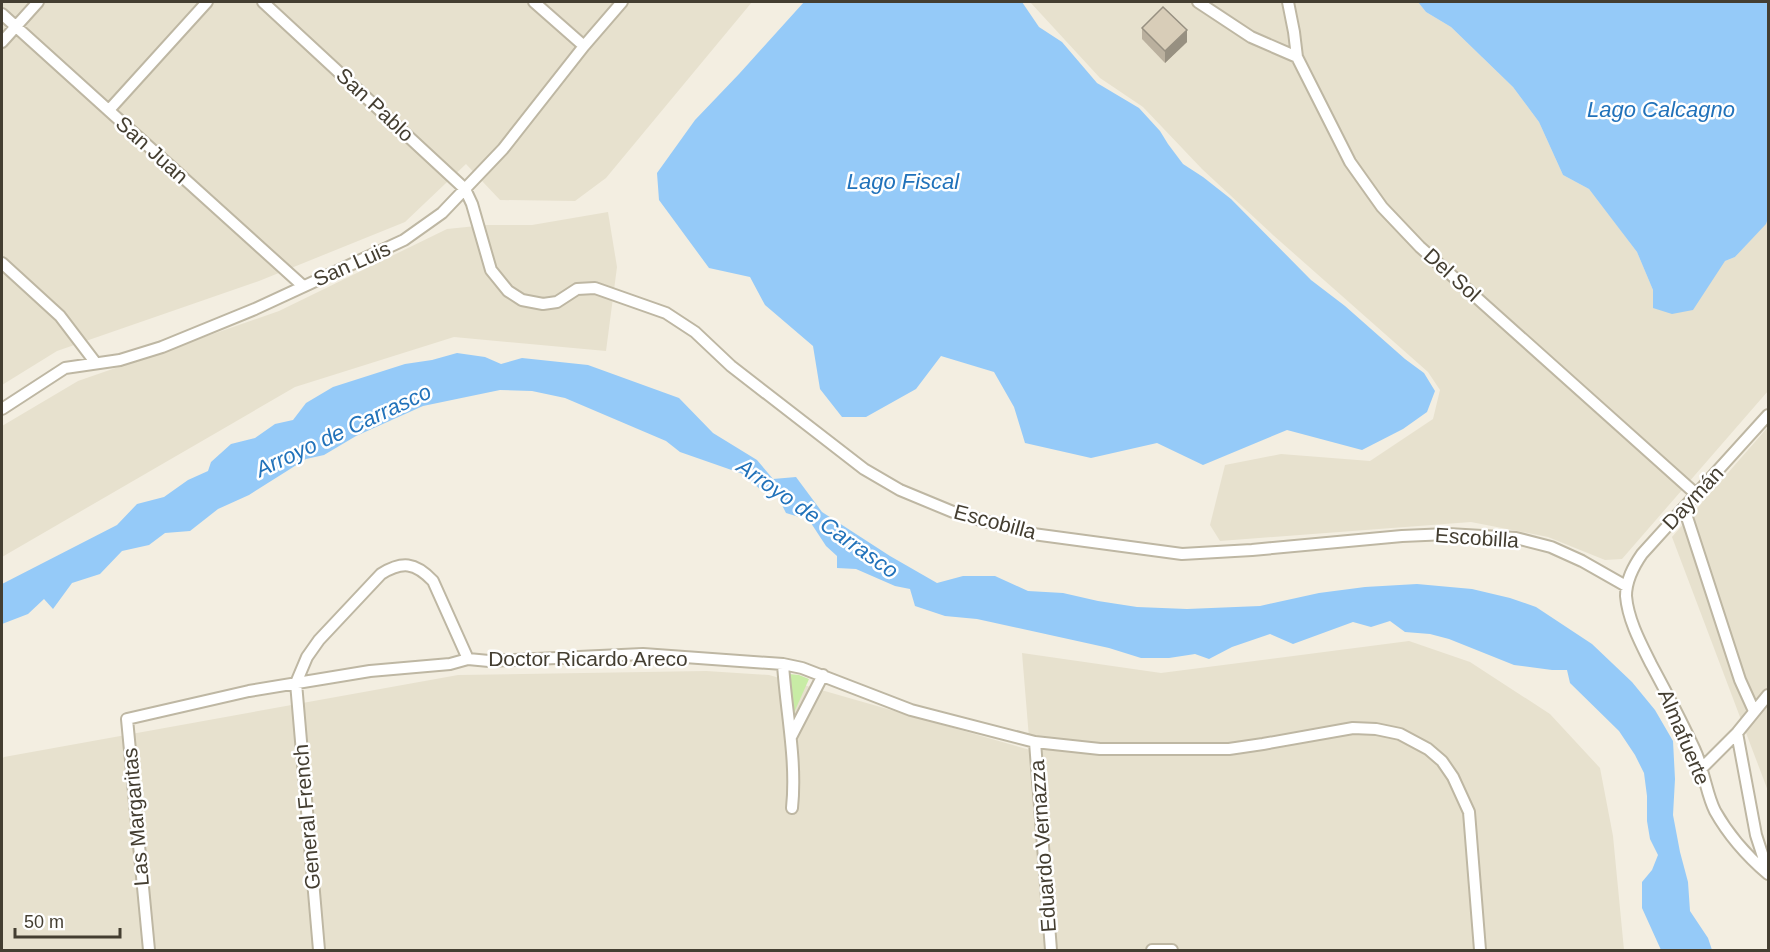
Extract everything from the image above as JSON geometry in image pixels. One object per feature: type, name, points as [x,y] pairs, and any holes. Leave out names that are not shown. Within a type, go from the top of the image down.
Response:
[{"type":"street","points":[[2,42],[38,2]]},
{"type":"street","points":[[109,110],[207,2]]},
{"type":"street","name":"San Pablo","points":[[264,2],[465,189],[476,217]]},
{"type":"street","points":[[534,2],[584,46]]},
{"type":"street","name":"San Luis","points":[[2,409],[64,368],[120,360],[162,347],[255,309],[404,240],[442,213],[503,149],[584,46],[622,2]]},
{"type":"street","points":[[1198,2],[1251,37],[1297,57]]},
{"type":"street","name":"Del Sol","points":[[1288,2],[1297,57],[1350,162],[1382,207],[1420,247],[1696,494]]},
{"type":"street","name":"San Juan","points":[[2,14],[303,286]]},
{"type":"street","name":"Escobilla","points":[[476,217],[491,270],[508,291],[522,300],[543,304],[557,302],[577,289],[595,288],[666,313],[695,332],[731,366],[864,469],[900,490],[958,514],[1033,534],[1182,554],[1402,536],[1448,534],[1516,538],[1551,548],[1582,561],[1626,586]]},
{"type":"street","points":[[2,263],[60,316],[95,362]]},
{"type":"street","name":"Daymán","points":[[1626,586],[1632,568],[1642,554],[1768,415]]},
{"type":"street","points":[[1684,508],[1740,680],[1754,711]]},
{"type":"street","points":[[296,683],[307,657],[319,640],[381,574],[392,567],[404,564],[424,571],[433,581],[468,659]]},
{"type":"street","name":"Almafuerte","points":[[1626,586],[1633,624],[1702,768],[1715,811],[1748,856],[1768,873]]},
{"type":"street","name":"Doctor Ricardo Areco","points":[[127,719],[249,691],[370,670],[450,664],[468,659],[489,661],[644,654],[783,664],[823,675],[911,710],[1035,742],[1100,749],[1210,749],[1263,744],[1353,728],[1376,729],[1400,734],[1428,749],[1442,761],[1453,777],[1469,812],[1480,951]]},
{"type":"street","points":[[783,664],[791,738],[792,808]]},
{"type":"street","points":[[791,738],[823,675]]},
{"type":"street","name":"General French","points":[[296,683],[319,951]]},
{"type":"street","points":[[1702,768],[1737,733],[1768,695]]},
{"type":"street","name":"Las Margaritas","points":[[127,719],[149,951]]},
{"type":"street","name":"Almafuerte","points":[[1737,733],[1754,825],[1768,873]]},
{"type":"street","name":"Eduardo Vernazza","points":[[1035,742],[1051,951]]},
{"type":"street","points":[[1152,951],[1172,951]]},
{"type":"shaded area","points":[[2,2],[752,2],[606,178],[575,201],[500,200],[466,164],[405,222],[259,281],[57,351],[2,385]]},
{"type":"shaded area","points":[[1030,2],[1418,2],[1426,12],[1451,27],[1513,87],[1539,122],[1563,175],[1589,189],[1637,252],[1653,290],[1735,257],[1768,218],[1768,391],[1622,559],[1605,560],[1548,537],[1471,522],[1220,541],[1210,525],[1225,465],[1281,454],[1370,461],[1433,419],[1440,390],[1428,372],[1202,169],[1143,107],[1100,78]]},
{"type":"shaded area","points":[[608,212],[617,267],[606,351],[454,337],[295,387],[2,557],[2,426],[78,381],[279,311],[447,229],[486,225],[532,225]]},
{"type":"shaded area","points":[[1768,427],[1768,791],[1672,537]]},
{"type":"shaded area","points":[[1409,641],[1470,662],[1550,714],[1600,768],[1613,836],[1624,950],[2,950],[2,759],[4,757],[458,675],[706,671],[769,675],[1030,750],[1022,653],[1161,673]]},
{"type":"green space","points":[[789,674],[809,679],[793,715]]},
{"type":"water","name":"Lago Fiscal","points":[[804,2],[1022,2],[1039,27],[1062,42],[1097,83],[1139,108],[1160,131],[1183,164],[1231,199],[1311,280],[1424,373],[1435,391],[1427,412],[1403,429],[1362,450],[1287,430],[1203,465],[1157,443],[1091,458],[1025,443],[1014,407],[994,372],[941,356],[916,389],[866,417],[842,417],[820,389],[813,346],[765,305],[750,277],[709,268],[659,200],[657,173],[695,120]]},
{"type":"water","name":"Lago Calcagno","points":[[1418,2],[1768,2],[1768,218],[1766,224],[1735,257],[1725,261],[1693,310],[1672,314],[1653,308],[1653,290],[1637,252],[1589,189],[1563,175],[1539,122],[1513,87],[1451,27],[1426,12]]},
{"type":"water","name":"Arroyo de Carrasco","points":[[457,353],[485,357],[501,364],[522,358],[588,365],[679,398],[713,433],[757,460],[773,479],[796,477],[822,512],[937,583],[963,576],[995,576],[1028,591],[1063,593],[1137,607],[1187,609],[1260,606],[1319,593],[1417,584],[1472,589],[1536,607],[1592,644],[1632,682],[1655,710],[1673,741],[1675,779],[1673,815],[1688,882],[1690,911],[1708,938],[1712,950],[1661,950],[1642,908],[1642,882],[1652,870],[1658,855],[1650,839],[1644,773],[1619,731],[1570,683],[1567,670],[1514,665],[1449,639],[1430,634],[1405,632],[1390,621],[1371,627],[1353,622],[1293,644],[1270,634],[1232,647],[1209,659],[1195,654],[1169,658],[1141,658],[1109,648],[977,619],[945,616],[915,606],[910,589],[895,586],[856,569],[837,568],[837,556],[826,546],[809,520],[786,513],[777,495],[761,490],[743,474],[680,452],[666,441],[565,398],[532,391],[500,390],[423,406],[356,436],[324,455],[306,459],[249,495],[218,509],[190,531],[165,533],[149,545],[122,551],[100,574],[72,583],[53,609],[44,599],[28,614],[2,624],[2,584],[117,525],[137,504],[164,497],[188,480],[208,471],[211,462],[231,444],[255,438],[275,424],[293,420],[306,403],[333,387],[405,364]]},
{"type":"building","points":[[1163,7],[1187,30],[1165,51],[1142,28]]}]
